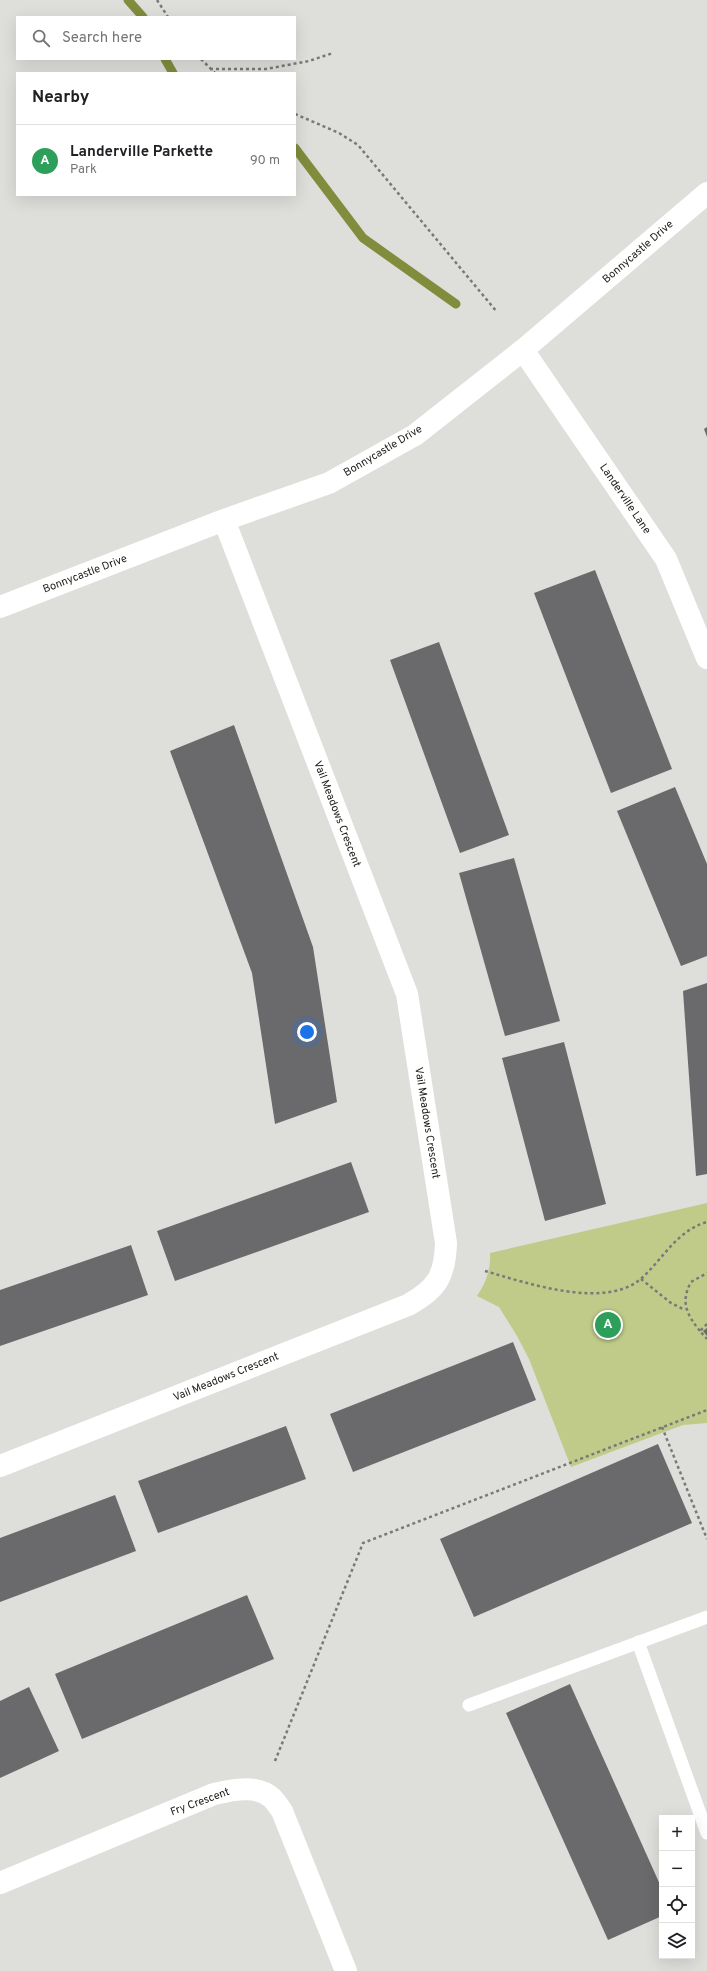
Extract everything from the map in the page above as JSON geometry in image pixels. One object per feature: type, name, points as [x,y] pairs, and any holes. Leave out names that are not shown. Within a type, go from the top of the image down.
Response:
[{"type":"street","name":"Bonnycastle Drive","points":[[0,607],[224,520],[329,483],[415,435],[523,350],[707,193]]},
{"type":"street","name":"Landerville Lane","points":[[523,350],[666,559],[707,658]]},
{"type":"street","name":"Vail Meadows Crescent","points":[[0,1466],[408,1305],[424,1296],[439,1280],[445,1263],[446,1243],[407,994],[224,520]]},
{"type":"street","name":"Fry Crescent","points":[[0,1883],[214,1794],[234,1789],[256,1791],[271,1797],[282,1811],[346,1971]]},
{"type":"lane","points":[[469,1705],[707,1617]]},
{"type":"lane","points":[[638,1642],[707,1833]]},
{"type":"path","points":[[157,0],[167,16]]},
{"type":"path","points":[[210,69],[266,69],[309,61],[333,54]]},
{"type":"path","points":[[202,60],[214,72]]},
{"type":"path","points":[[296,114],[339,133],[358,145],[497,312]]},
{"type":"path","points":[[485,1271],[572,1293],[600,1293],[616,1290],[631,1285],[640,1279],[684,1233],[700,1224],[707,1222]]},
{"type":"path","points":[[707,1273],[691,1282],[685,1300],[686,1310],[707,1339]]},
{"type":"path","points":[[640,1279],[670,1303],[686,1310]]},
{"type":"path","points":[[700,1330],[707,1324]]},
{"type":"path","points":[[275,1761],[363,1543],[707,1410]]},
{"type":"path","points":[[662,1427],[707,1539]]},
{"type":"green space","points":[[707,1203],[707,1423],[683,1425],[571,1467],[529,1359],[517,1336],[499,1307],[477,1296],[487,1276],[490,1265],[490,1253]]},
{"type":"building","points":[[707,427],[707,437],[704,429]]},
{"type":"building","points":[[595,570],[672,769],[611,793],[534,593]]},
{"type":"building","points":[[439,642],[509,835],[460,853],[390,660]]},
{"type":"building","points":[[234,725],[313,947],[337,1102],[275,1124],[252,973],[170,751]]},
{"type":"building","points":[[675,787],[707,864],[707,956],[681,966],[617,811]]},
{"type":"building","points":[[514,858],[560,1021],[505,1036],[459,873]]},
{"type":"building","points":[[707,983],[707,1174],[696,1176],[683,991]]},
{"type":"building","points":[[564,1042],[606,1204],[545,1221],[502,1058]]},
{"type":"building","points":[[351,1162],[369,1212],[175,1281],[157,1231]]},
{"type":"building","points":[[131,1245],[148,1295],[0,1346],[0,1290]]},
{"type":"building","points":[[707,1328],[707,1336],[703,1331]]},
{"type":"building","points":[[513,1342],[536,1400],[353,1472],[330,1414]]},
{"type":"building","points":[[286,1426],[306,1479],[158,1533],[138,1481]]},
{"type":"building","points":[[658,1444],[692,1523],[474,1617],[440,1539]]},
{"type":"building","points":[[115,1495],[136,1551],[0,1602],[0,1538]]},
{"type":"building","points":[[247,1595],[274,1659],[82,1739],[55,1674]]},
{"type":"building","points":[[570,1684],[659,1882],[659,1917],[608,1940],[506,1713]]},
{"type":"building","points":[[29,1687],[59,1751],[0,1778],[0,1701]]},
{"type":"waterway","points":[[128,0],[142,16]]},
{"type":"waterway","points":[[166,60],[172,72]]},
{"type":"waterway","points":[[296,149],[363,238],[456,304]]},
{"type":"place","name":"Landerville Parkette","points":[[608,1325]]}]
